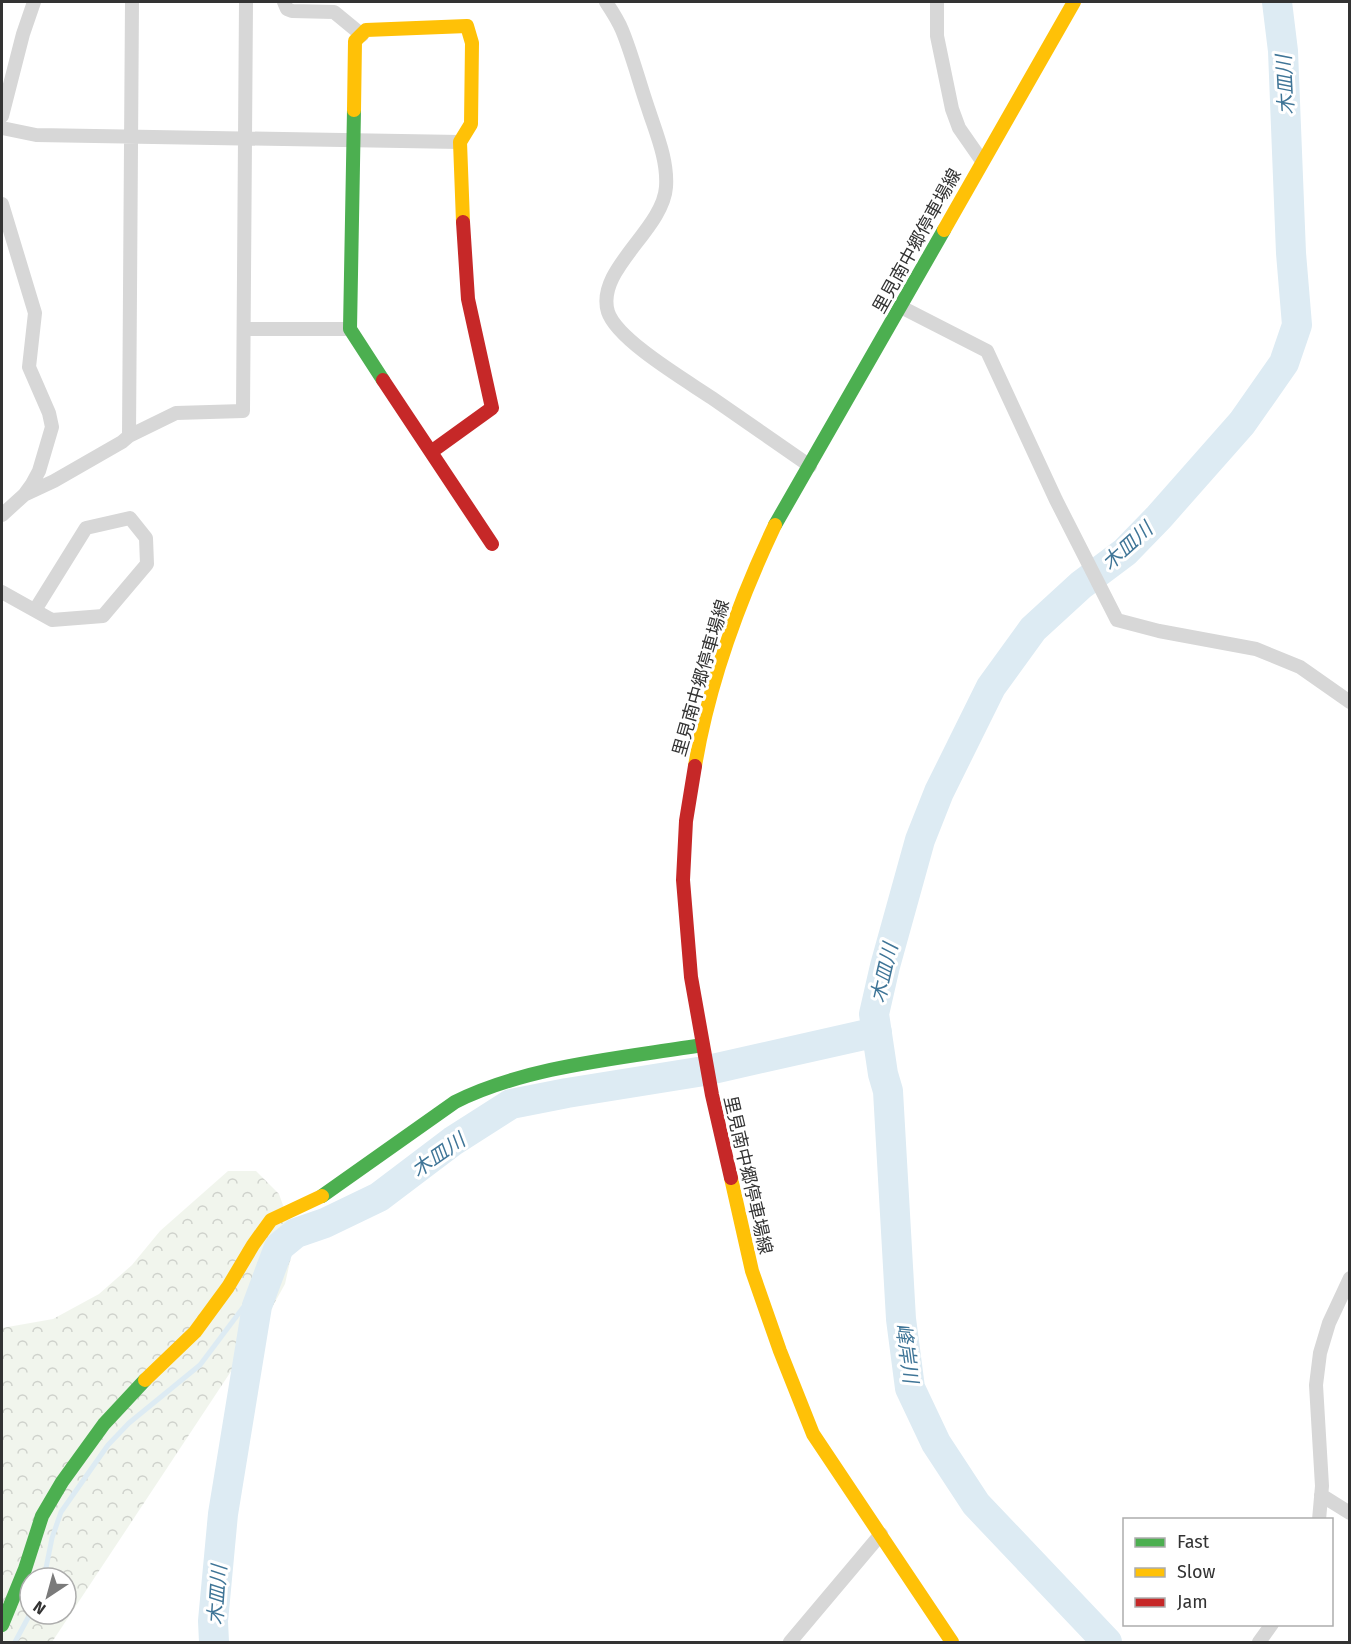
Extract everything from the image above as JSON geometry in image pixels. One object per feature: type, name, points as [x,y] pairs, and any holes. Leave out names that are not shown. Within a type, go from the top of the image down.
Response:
[{"type":"street","points":[[2,116],[23,34],[34,2]]},
{"type":"street","points":[[129,436],[132,2]]},
{"type":"street","points":[[24,495],[54,482],[129,436],[176,413],[243,411],[246,2]]},
{"type":"street","points":[[284,2],[287,9],[292,11],[334,12],[362,35]]},
{"type":"street","points":[[606,2],[622,29],[664,156],[666,188],[651,224],[608,286],[606,301],[609,314],[619,328],[645,353],[810,466]]},
{"type":"street","points":[[937,2],[937,36],[952,109],[959,128],[982,161]]},
{"type":"street","name":"里見南中郷停車場線","points":[[952,1642],[813,1434],[780,1352],[752,1271],[712,1095],[692,976],[683,880],[686,821],[701,729],[734,618],[778,519],[902,307],[982,161],[1074,2]]},
{"type":"street","points":[[431,452],[492,408],[468,299],[460,168],[460,142],[471,124],[472,43],[467,26],[366,30],[356,41],[350,329],[431,452],[492,544]]},
{"type":"street","points":[[2,128],[36,135],[460,142]]},
{"type":"street","points":[[2,204],[35,313],[29,367],[49,413],[52,427],[39,471],[24,495],[2,514]]},
{"type":"street","points":[[902,307],[987,351],[1015,414],[1117,621],[1256,649],[1300,667],[1350,702]]},
{"type":"street","points":[[244,329],[350,329]]},
{"type":"street","points":[[2,592],[52,620],[103,616],[147,564],[146,538],[130,518],[86,528],[35,610]]},
{"type":"street","points":[[2,1625],[25,1569],[42,1516],[62,1482],[104,1424],[131,1394],[195,1332],[228,1287],[271,1220],[320,1198],[455,1102],[471,1094],[537,1073],[703,1048]]},
{"type":"street","points":[[1319,1518],[1321,1495],[1316,1385],[1320,1353],[1329,1323],[1350,1278]]},
{"type":"street","points":[[1321,1495],[1350,1513]]},
{"type":"street","points":[[790,1642],[881,1534]]},
{"type":"street","points":[[1258,1642],[1270,1626]]},
{"type":"green space","points":[[228,1171],[256,1171],[279,1194],[295,1239],[285,1284],[265,1320],[78,1603],[78,1566],[18,1566],[18,1626],[63,1626],[52,1642],[2,1642],[2,1328],[53,1319],[99,1294],[132,1265],[160,1231]]},
{"type":"waterway","name":"木皿川","points":[[1107,1642],[976,1504],[936,1443],[910,1388],[901,1319],[888,1091],[883,1074],[874,1014],[920,840],[939,792],[991,687],[1033,629],[1081,585],[1125,552],[1159,517],[1242,423],[1284,363],[1297,325],[1291,253],[1283,51],[1277,2]]},
{"type":"waterway","name":"木皿川","points":[[214,1642],[213,1621],[223,1514],[257,1306],[279,1247],[296,1233],[325,1223],[379,1197],[453,1141],[511,1104],[704,1071],[877,1032]]},
{"type":"waterway","points":[[46,1566],[52,1538],[61,1512],[108,1445],[129,1423],[200,1365],[269,1276]]},
{"type":"waterway","points":[[15,1642],[24,1626]]},
{"type":"traffic: fast","points":[[354,110],[350,329],[383,380]]},
{"type":"traffic: fast","points":[[775,525],[944,230]]},
{"type":"traffic: fast","points":[[322,1196],[455,1102],[483,1090],[512,1080],[576,1065],[702,1045]]},
{"type":"traffic: fast","points":[[2,1625],[25,1569],[42,1516],[62,1482],[104,1424],[145,1380]]},
{"type":"traffic: slow","points":[[944,230],[1074,2]]},
{"type":"traffic: slow","points":[[354,110],[355,41],[366,30],[467,26],[472,43],[471,124],[460,142],[463,222]]},
{"type":"traffic: slow","points":[[695,766],[717,672],[749,583],[775,525]]},
{"type":"traffic: slow","points":[[731,1178],[752,1271],[780,1351],[813,1434],[952,1642]]},
{"type":"traffic: slow","points":[[145,1380],[195,1332],[228,1287],[271,1220],[322,1196]]},
{"type":"traffic: jam","points":[[431,452],[492,408],[468,299],[463,222]]},
{"type":"traffic: jam","points":[[383,380],[492,544]]},
{"type":"traffic: jam","points":[[695,766],[686,821],[683,880],[691,977],[712,1095],[731,1178]]},
{"type":"water label","name":"峰岸川","points":[[907,1353]]}]
